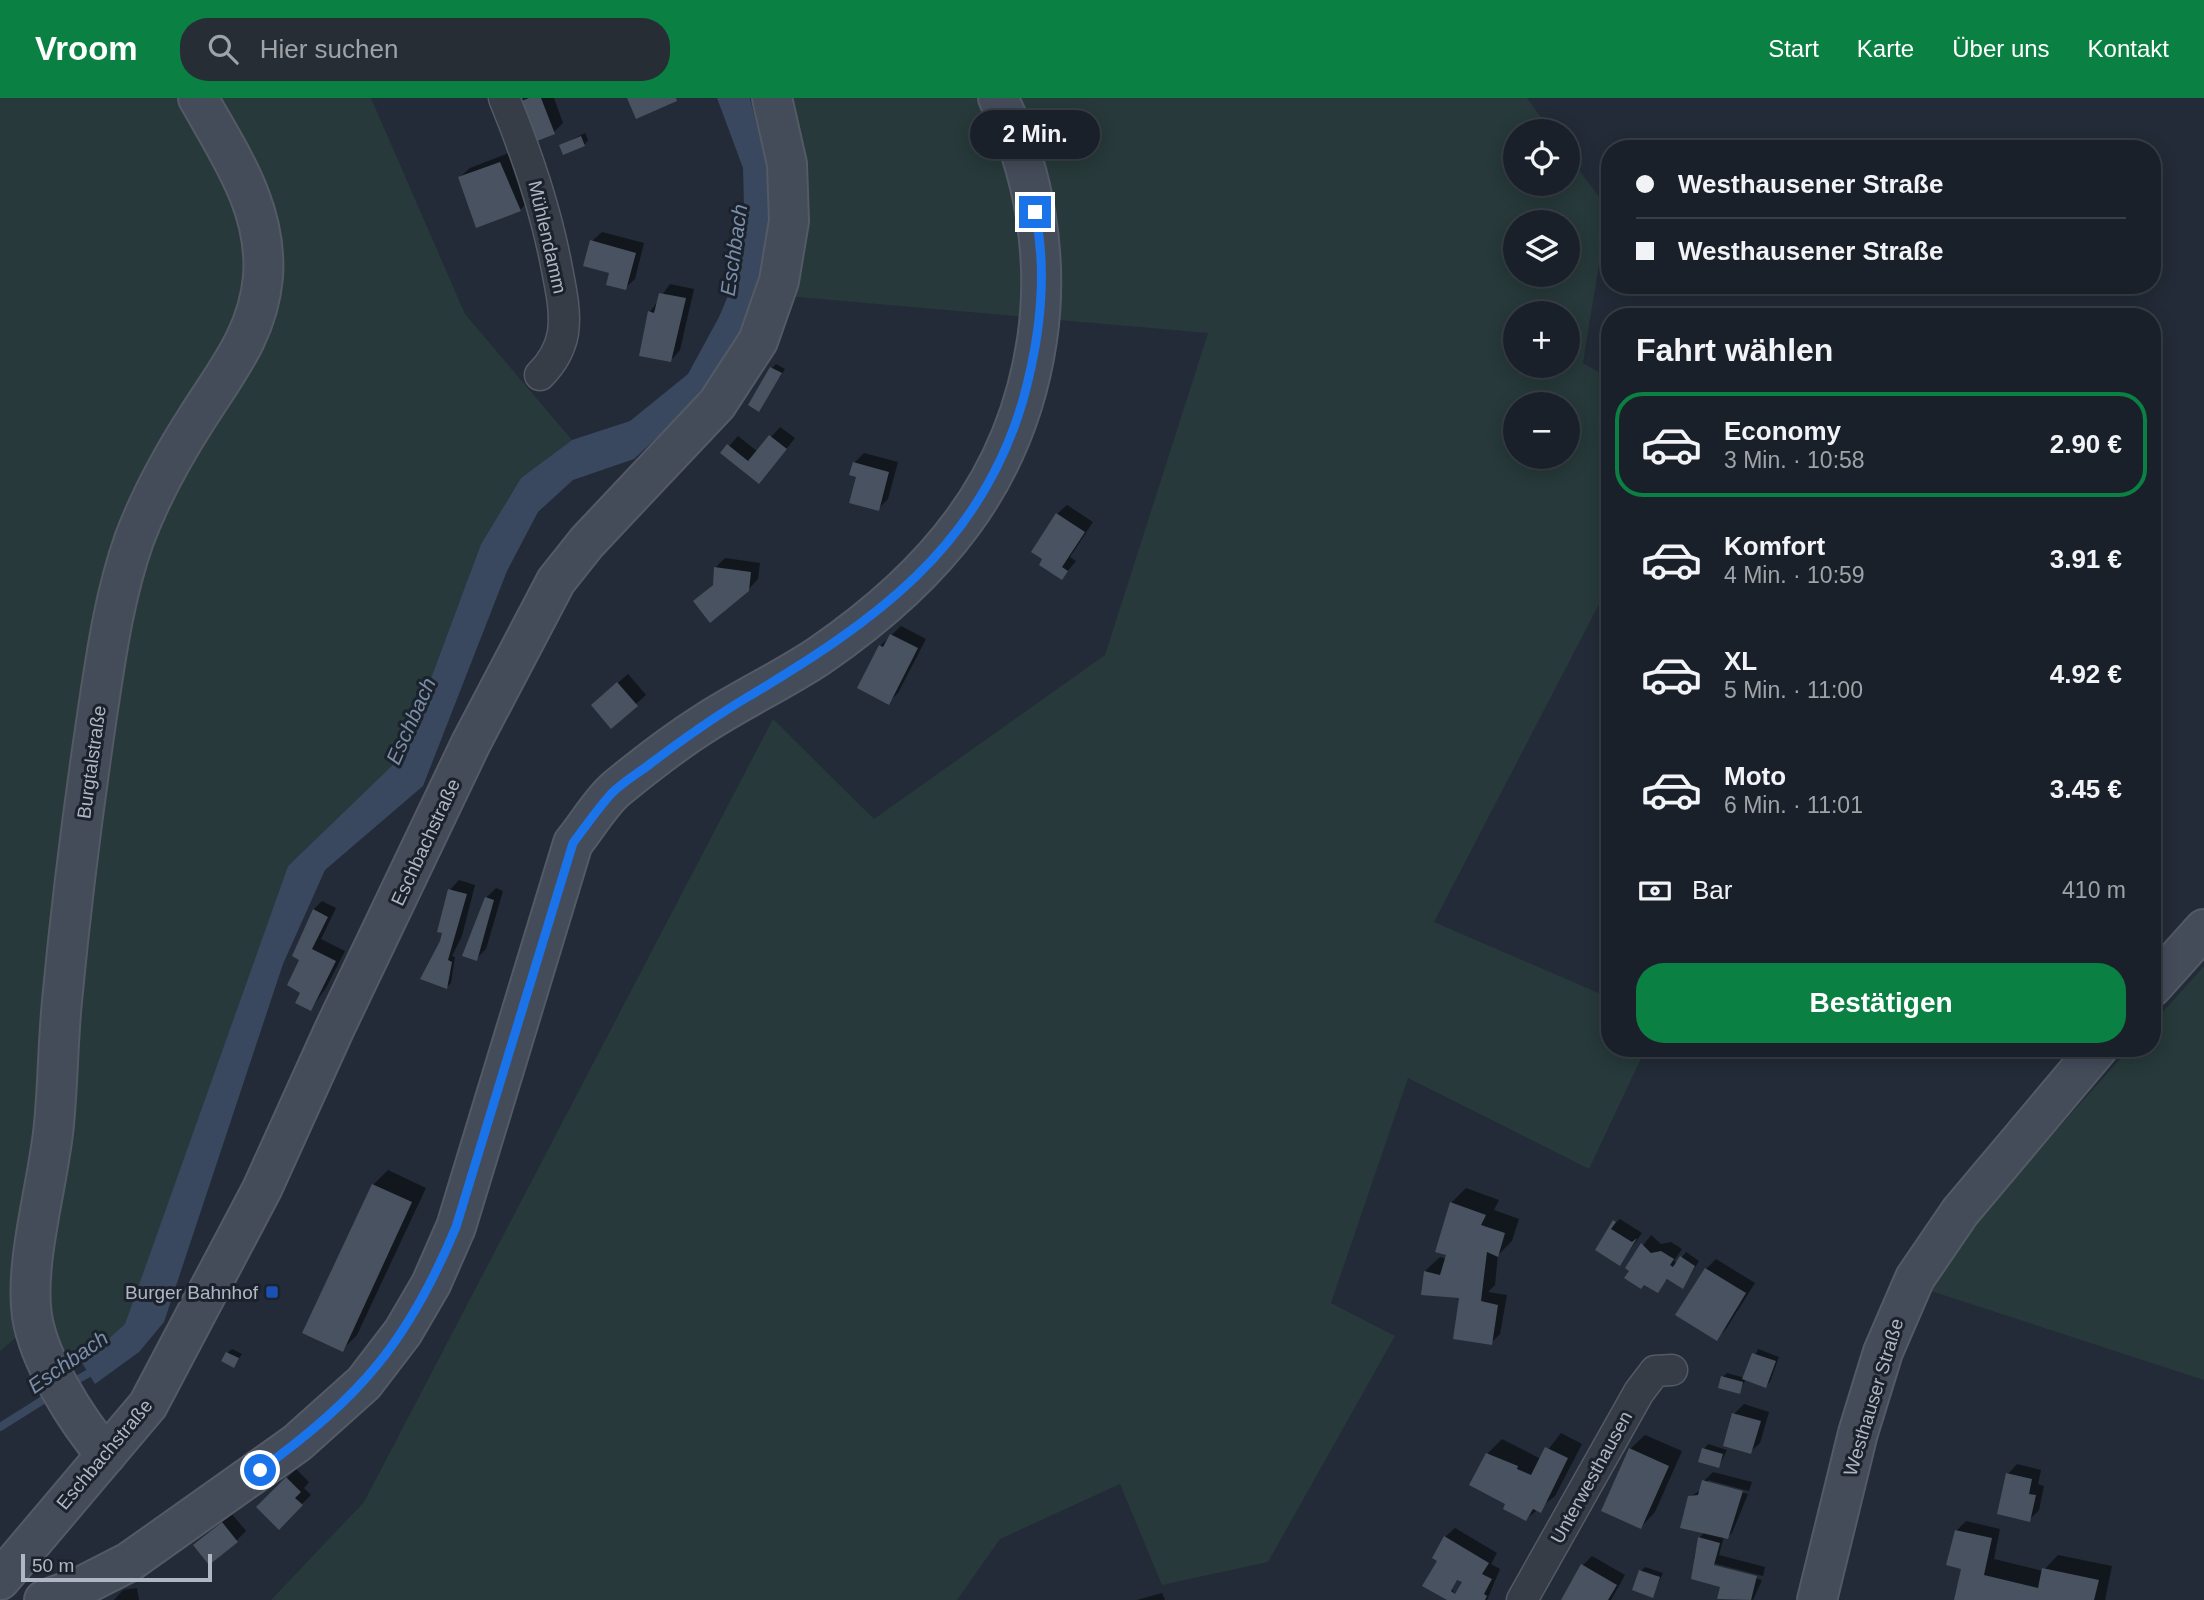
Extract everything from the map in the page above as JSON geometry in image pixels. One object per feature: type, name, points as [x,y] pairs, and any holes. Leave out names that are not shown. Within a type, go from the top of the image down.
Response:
[{"type":"main road","name":"Burgtalstraße","points":[[106,1455],[62,1390],[33,1323],[31,1289],[54,1125],[62,1002],[88,775],[115,605],[132,545],[152,496],[182,441],[251,333],[261,290],[263,253],[257,213],[240,173],[198,98]]},
{"type":"main road","name":"Eschbachstraße","points":[[0,1580],[148,1405],[262,1189],[334,1030],[471,743],[556,581],[587,542],[711,412],[758,341],[779,281],[789,221],[787,164],[772,98]]},
{"type":"main road","points":[[44,1600],[80,1587],[129,1562],[297,1443],[364,1383],[418,1308],[456,1227],[573,843],[614,791],[703,724],[817,657],[846,636],[909,584],[961,528],[992,479],[1018,415],[1034,363],[1040,316],[1039,231],[1027,173],[998,98]]},
{"type":"main road","points":[[2161,977],[2204,929]]},
{"type":"main road","name":"Westhauser Straße","points":[[1817,1600],[1856,1440],[1883,1352],[1915,1278],[1960,1212],[2090,1057]]},
{"type":"street","name":"Mühlendamm","points":[[504,98],[549,222],[564,304],[563,336],[558,350],[540,375]]},
{"type":"street","name":"Unterwesthausen","points":[[1522,1600],[1639,1392],[1654,1371],[1672,1370]]},
{"type":"shaded area","points":[[0,98],[371,98],[465,314],[572,440],[521,478],[481,544],[402,756],[288,866],[125,1325],[82,1363],[56,1378],[33,1323],[0,1351]]},
{"type":"shaded area","points":[[789,98],[1527,98],[1542,119],[1503,119],[1503,196],[1580,196],[1580,171],[1601,200],[1601,252],[1583,363],[1601,374],[1601,600],[1434,922],[1601,994],[1601,1057],[1642,1057],[1589,1169],[1408,1078],[1331,1303],[1395,1336],[1268,1562],[1162,1585],[1120,1484],[1000,1539],[957,1600],[271,1600],[364,1502],[773,719],[874,819],[1105,655],[1208,333],[786,296]]},
{"type":"shaded area","points":[[2204,966],[2204,1380],[1931,1291],[1983,1212],[2122,1057],[2161,1057],[2161,1014]]},
{"type":"water","points":[[717,98],[750,98],[768,172],[767,239],[754,304],[730,353],[685,411],[634,459],[573,480],[538,512],[507,571],[423,786],[325,870],[283,964],[164,1322],[139,1352],[95,1384],[82,1363],[125,1324],[288,866],[402,756],[481,544],[521,478],[572,440],[630,421],[688,374],[719,317],[738,272],[744,207],[743,168]]},
{"type":"building","points":[[529,98],[541,98],[555,134],[532,143],[516,103]]},
{"type":"building","points":[[627,98],[676,98],[677,101],[636,119]]},
{"type":"building","points":[[581,136],[585,146],[563,155],[559,145]]},
{"type":"building","points":[[500,162],[521,211],[476,228],[458,177]]},
{"type":"building","points":[[590,240],[636,253],[626,290],[606,285],[609,273],[583,266]]},
{"type":"building","points":[[659,293],[686,298],[671,362],[639,356],[648,311],[654,313]]},
{"type":"building","points":[[770,367],[782,373],[759,412],[748,405]]},
{"type":"building","points":[[769,435],[787,449],[759,484],[720,453],[727,444],[748,461]]},
{"type":"building","points":[[853,462],[889,472],[879,511],[849,503],[856,477],[849,475]]},
{"type":"building","points":[[1056,513],[1085,532],[1062,567],[1068,571],[1062,580],[1039,565],[1042,559],[1031,552]]},
{"type":"building","points":[[714,567],[751,572],[749,591],[710,623],[693,601],[713,585]]},
{"type":"building","points":[[890,634],[918,648],[889,705],[857,688],[879,645],[883,647]]},
{"type":"building","points":[[617,682],[638,706],[611,729],[591,705]]},
{"type":"building","points":[[448,889],[467,894],[448,960],[452,962],[447,989],[420,979],[440,941],[442,933],[437,932]]},
{"type":"building","points":[[485,897],[494,900],[477,961],[462,956]]},
{"type":"building","points":[[313,909],[328,917],[312,949],[336,961],[311,1011],[295,1003],[300,993],[287,985],[299,960],[292,956]]},
{"type":"building","points":[[372,1184],[412,1202],[343,1352],[302,1333]]},
{"type":"building","points":[[1450,1202],[1486,1215],[1481,1225],[1505,1233],[1498,1257],[1487,1252],[1481,1301],[1498,1305],[1492,1345],[1453,1339],[1459,1298],[1421,1295],[1424,1271],[1440,1275],[1446,1255],[1435,1252]]},
{"type":"building","points":[[1613,1220],[1616,1222],[1611,1229],[1632,1242],[1637,1238],[1620,1266],[1595,1250]]},
{"type":"building","points":[[1641,1243],[1651,1253],[1661,1251],[1674,1259],[1670,1265],[1673,1267],[1680,1256],[1695,1266],[1683,1289],[1667,1279],[1658,1293],[1644,1285],[1641,1289],[1624,1278],[1629,1271],[1625,1268]]},
{"type":"building","points":[[1705,1268],[1746,1293],[1717,1341],[1675,1315]]},
{"type":"building","points":[[226,1352],[239,1358],[234,1368],[221,1361]]},
{"type":"building","points":[[1752,1353],[1776,1361],[1766,1388],[1742,1379]]},
{"type":"building","points":[[1721,1376],[1743,1382],[1740,1394],[1718,1388]]},
{"type":"building","points":[[1732,1413],[1761,1421],[1751,1454],[1723,1446]]},
{"type":"building","points":[[1545,1447],[1568,1458],[1541,1513],[1533,1509],[1526,1521],[1503,1509],[1505,1504],[1469,1485],[1486,1453],[1518,1466],[1517,1469],[1531,1475]]},
{"type":"building","points":[[1629,1448],[1669,1466],[1641,1529],[1601,1511]]},
{"type":"building","points":[[1702,1448],[1723,1454],[1719,1468],[1698,1462]]},
{"type":"building","points":[[2006,1473],[2032,1479],[2029,1494],[2036,1495],[2030,1522],[1997,1514]]},
{"type":"building","points":[[286,1477],[301,1492],[295,1498],[303,1505],[279,1530],[256,1507]]},
{"type":"building","points":[[1702,1480],[1743,1491],[1728,1539],[1680,1528],[1688,1496],[1698,1495]]},
{"type":"building","points":[[222,1522],[238,1542],[209,1565],[193,1545]]},
{"type":"building","points":[[1955,1530],[1992,1538],[1984,1575],[2038,1588],[2042,1568],[2099,1580],[2094,1600],[1954,1600],[1961,1569],[1946,1565]]},
{"type":"building","points":[[1444,1536],[1489,1563],[1482,1574],[1492,1579],[1484,1594],[1487,1596],[1485,1600],[1447,1600],[1422,1586],[1437,1561],[1432,1558]],"holes":[[[1457,1580],[1462,1582],[1455,1594],[1451,1591]]]},
{"type":"building","points":[[1698,1537],[1720,1543],[1714,1565],[1757,1576],[1751,1600],[1717,1599],[1720,1587],[1691,1579]]},
{"type":"building","points":[[1581,1564],[1617,1585],[1608,1600],[1561,1600]]},
{"type":"building","points":[[1639,1570],[1660,1577],[1653,1598],[1632,1590]]},
{"type":"waterway","name":"Eschbach","points":[[68,1385],[96,1369]]},
{"type":"waterway","name":"Eschbach","points":[[0,1427],[51,1395]]},
{"type":"place","name":"Burger Bahnhof","points":[[272,1292]]},
{"type":"route","points":[[260,1470],[297,1443],[364,1383],[403,1332],[431,1284],[456,1227],[573,843],[614,791],[703,724],[817,657],[909,584],[961,528],[992,479],[1018,415],[1034,363],[1040,316],[1040,251],[1035,212]]}]
